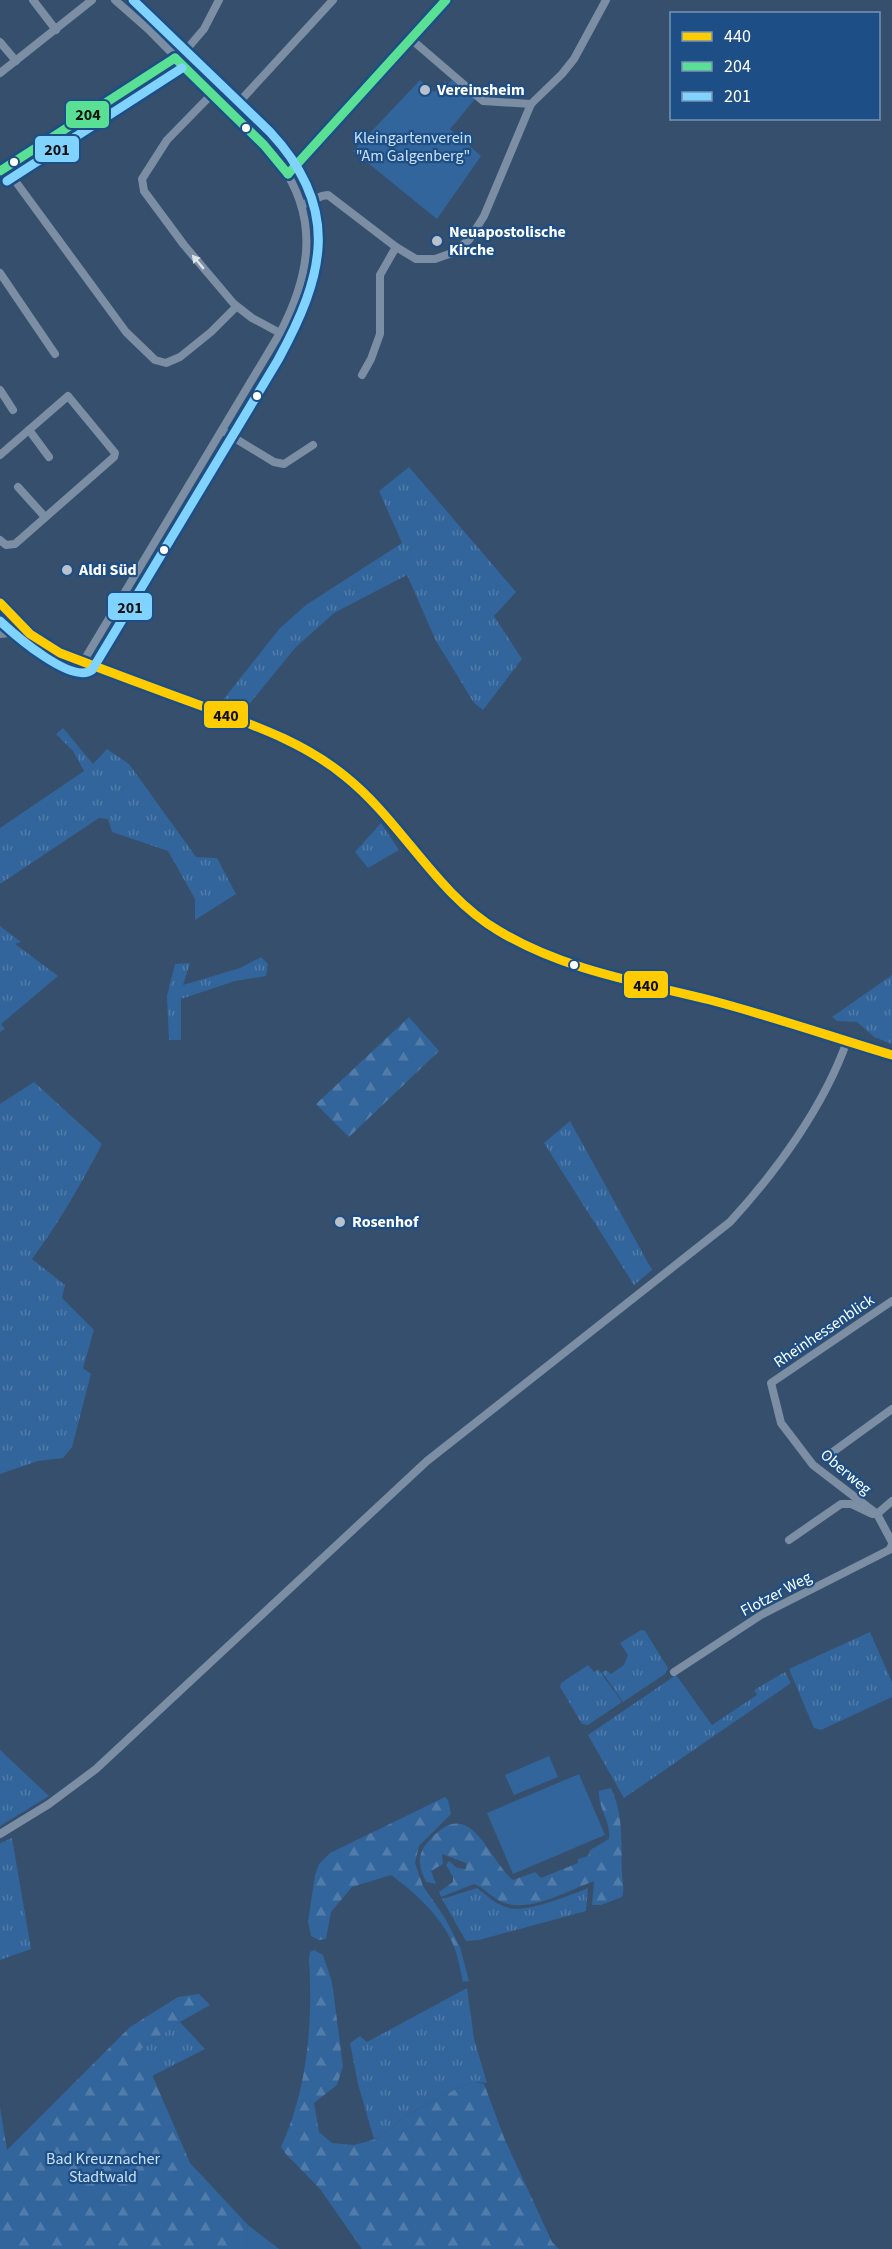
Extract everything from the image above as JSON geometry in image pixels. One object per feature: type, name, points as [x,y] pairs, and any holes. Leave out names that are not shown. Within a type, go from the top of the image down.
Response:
[{"type":"main road","points":[[0,603],[21,627],[45,645],[83,662],[276,734],[318,756],[368,795],[438,877],[468,907],[497,930],[528,947],[583,968],[703,998],[892,1055]]},
{"type":"main road","points":[[0,632],[10,624],[10,615]]},
{"type":"main road","points":[[0,632],[9,632],[21,627]]},
{"type":"street","points":[[33,0],[56,30]]},
{"type":"street","points":[[0,73],[92,0]]},
{"type":"street","points":[[83,662],[280,333],[296,299],[304,271],[306,231],[302,205],[288,174],[273,154],[148,29],[115,0]]},
{"type":"street","points":[[219,0],[204,29],[186,50],[2,169],[126,332],[155,360],[166,363],[183,356],[236,306]]},
{"type":"street","points":[[230,112],[333,0]]},
{"type":"street","points":[[288,174],[446,0]]},
{"type":"street","points":[[302,205],[328,195],[396,247],[416,259],[435,259],[452,253],[470,240],[484,216],[531,104],[562,74],[574,58],[606,0]]},
{"type":"street","points":[[412,40],[483,101],[531,104]]},
{"type":"street","points":[[0,42],[16,61]]},
{"type":"street","points":[[212,94],[167,140],[142,179],[144,191],[184,245],[236,306],[280,333]]},
{"type":"street","points":[[362,375],[371,359],[380,334],[380,275],[396,247]]},
{"type":"street","points":[[0,273],[55,354]]},
{"type":"street","points":[[0,390],[14,410]]},
{"type":"street","points":[[0,455],[68,396],[115,453],[114,457],[15,544],[6,544],[0,540]]},
{"type":"street","points":[[29,430],[49,457]]},
{"type":"street","points":[[223,430],[274,462],[284,464],[313,445]]},
{"type":"street","points":[[18,487],[45,517]]},
{"type":"street","points":[[0,1834],[49,1804],[96,1769],[427,1461],[730,1222],[758,1192],[790,1148],[834,1074],[847,1041]]},
{"type":"street","name":"Rheinhessenblick","points":[[771,1383],[892,1301]]},
{"type":"street","name":"Oberweg","points":[[771,1383],[781,1424],[813,1465],[877,1514],[892,1543]]},
{"type":"street","points":[[830,1454],[892,1409]]},
{"type":"street","points":[[877,1514],[892,1501]]},
{"type":"street","name":"Oberweg","points":[[789,1540],[841,1504],[851,1504],[877,1514]]},
{"type":"street","name":"Flotzer Weg","points":[[674,1671],[761,1615],[890,1550],[892,1543]]},
{"type":"green space","name":"Kleingartenverein \"Am Galgenberg\"","points":[[420,80],[434,92],[445,81],[448,84],[452,80],[476,98],[450,129],[481,156],[437,219],[353,151]]},
{"type":"green space","points":[[409,467],[516,592],[494,616],[522,659],[483,710],[474,703],[436,641],[407,575],[334,613],[295,648],[246,708],[223,700],[280,628],[306,605],[402,543],[379,491]]},
{"type":"green space","points":[[63,728],[93,764],[107,749],[129,764],[196,857],[217,858],[236,894],[195,920],[195,899],[168,851],[112,832],[108,819],[99,818],[0,884],[0,828],[84,771],[73,751],[56,734]]},
{"type":"green space","points":[[381,823],[399,850],[368,868],[355,852]]},
{"type":"green space","points":[[0,926],[21,942],[15,944],[58,976],[1,1024],[4,1029],[0,1032]]},
{"type":"green space","points":[[261,957],[268,964],[266,976],[235,981],[181,999],[181,1040],[169,1040],[167,996],[175,964],[190,963],[183,985],[240,968]]},
{"type":"green space","points":[[892,975],[892,1044],[874,1037],[857,1022],[837,1021],[832,1017]]},
{"type":"green space","points":[[409,1017],[439,1051],[349,1137],[316,1104]]},
{"type":"green space","points":[[34,1082],[102,1144],[69,1203],[32,1259],[65,1285],[62,1298],[94,1330],[83,1368],[91,1374],[72,1447],[63,1458],[38,1461],[0,1474],[0,1104]]},
{"type":"green space","points":[[570,1121],[652,1270],[634,1285],[544,1143]]},
{"type":"green space","points":[[641,1630],[645,1631],[668,1668],[665,1674],[623,1702],[602,1672],[606,1670],[611,1674],[624,1665],[628,1655],[620,1643]]},
{"type":"green space","points":[[870,1632],[892,1682],[892,1697],[821,1730],[814,1728],[789,1669]]},
{"type":"green space","points":[[588,1665],[594,1672],[598,1669],[622,1702],[588,1725],[582,1724],[560,1687],[561,1683]]},
{"type":"green space","points":[[785,1672],[791,1683],[624,1798],[588,1735],[676,1675],[712,1725],[757,1695],[754,1690]]},
{"type":"green space","points":[[0,1750],[49,1796],[0,1826]]},
{"type":"green space","points":[[549,1756],[558,1777],[514,1795],[505,1775]]},
{"type":"green space","points":[[579,1774],[605,1835],[513,1874],[487,1813]]},
{"type":"green space","points":[[611,1788],[618,1809],[621,1830],[622,1897],[601,1905],[592,1905],[594,1881],[549,1899],[524,1905],[502,1902],[474,1884],[441,1897],[439,1892],[453,1882],[453,1877],[446,1865],[449,1861],[457,1868],[466,1869],[466,1863],[442,1854],[443,1864],[431,1871],[436,1884],[426,1882],[420,1862],[421,1853],[427,1843],[442,1829],[455,1824],[466,1826],[476,1833],[513,1880],[535,1872],[541,1878],[578,1863],[578,1859],[588,1856],[590,1850],[609,1839],[599,1791]]},
{"type":"green space","points":[[445,1797],[448,1800],[451,1814],[419,1846],[415,1863],[423,1886],[445,1918],[460,1947],[469,1981],[463,1982],[455,1949],[437,1917],[420,1899],[391,1875],[352,1887],[331,1912],[326,1939],[319,1940],[311,1936],[308,1922],[315,1875],[319,1864],[330,1853]]},
{"type":"green space","points":[[12,1838],[31,1949],[0,1960],[0,1843]]},
{"type":"green space","points":[[477,1888],[500,1905],[516,1909],[548,1902],[588,1888],[586,1911],[479,1940],[466,1941],[442,1899]]},
{"type":"green space","points":[[314,1950],[323,1955],[332,1982],[343,2066],[337,2085],[314,2103],[319,2132],[332,2143],[354,2145],[379,2138],[405,2116],[462,2086],[475,2082],[484,2084],[505,2140],[552,2242],[559,2249],[362,2249],[320,2189],[281,2147],[290,2125],[303,2078],[309,2030],[309,1958],[310,1952]]},
{"type":"green space","points":[[467,1988],[474,2039],[487,2083],[476,2082],[462,2086],[405,2116],[379,2138],[374,2139],[358,2084],[350,2043],[360,2036],[367,2042]]},
{"type":"green space","name":"Bad Kreuznacher Stadtwald","points":[[199,1994],[210,2005],[141,2049],[190,2163],[248,2225],[246,2249],[0,2249],[0,2107],[7,2150],[130,2027],[178,1997]]},
{"type":"green space","points":[[180,2022],[205,2049],[152,2076],[141,2049]]},
{"type":"green space","points":[[248,2225],[279,2249],[246,2249]]},
{"type":"transit line","name":"201","points":[[0,621],[30,647],[58,665],[83,673],[92,670],[278,360],[294,329],[315,271],[318,243],[316,216],[308,188],[293,160],[270,132],[133,0]]},
{"type":"transit line","name":"204","points":[[288,174],[446,0]]},
{"type":"transit line","name":"204","points":[[175,58],[264,145],[288,174]]},
{"type":"transit line","name":"204","points":[[0,171],[175,58]]},
{"type":"transit line","name":"201","points":[[7,181],[182,68]]},
{"type":"transit line","name":"440","points":[[0,603],[30,634],[60,653],[259,728],[295,744],[330,765],[366,795],[385,815],[456,898],[499,931],[524,944],[575,965],[629,981],[733,1006],[892,1055]]},
{"type":"place","name":"Vereinsheim","points":[[425,90]]},
{"type":"place","name":"Neuapostolische Kirche","points":[[437,241]]},
{"type":"place","name":"Aldi Süd","points":[[67,570]]},
{"type":"place","name":"Rosenhof","points":[[340,1222]]}]
